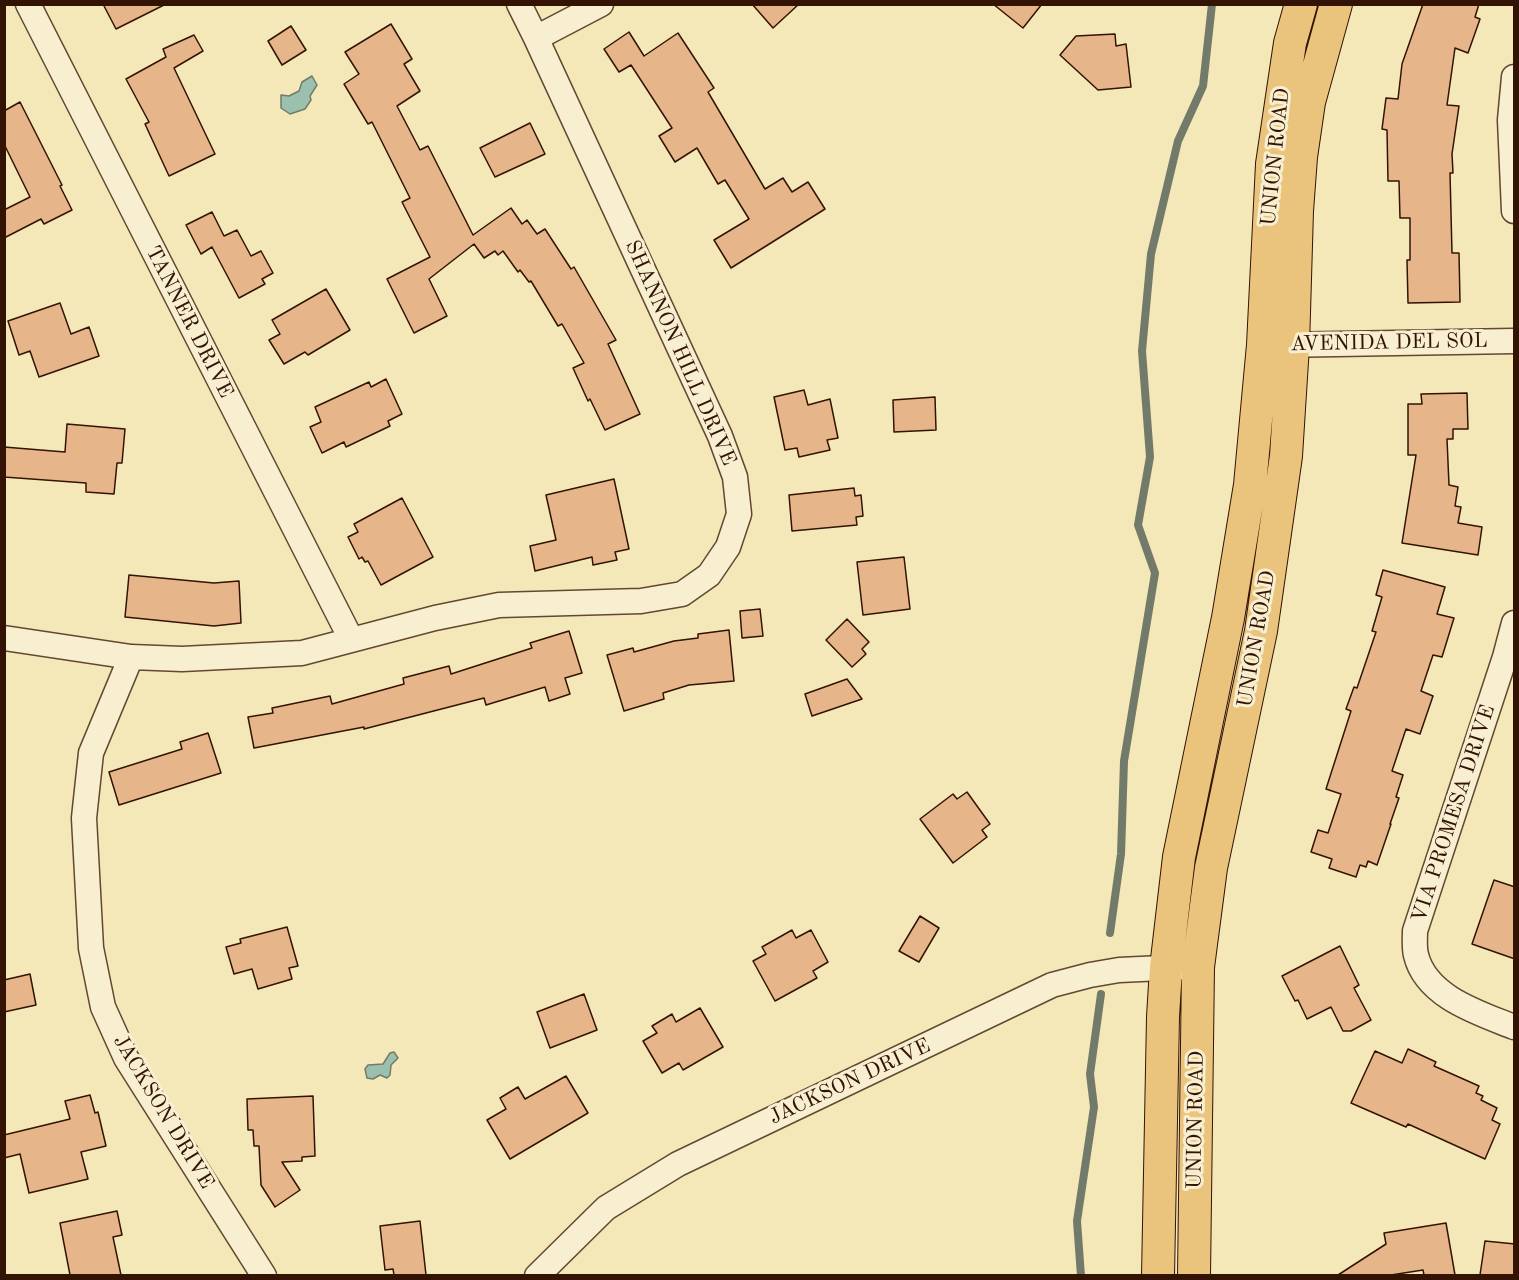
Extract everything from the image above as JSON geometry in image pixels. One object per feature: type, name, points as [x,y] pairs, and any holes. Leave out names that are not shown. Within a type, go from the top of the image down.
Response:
[{"type":"main road","name":"UNION ROAD","points":[[1194,1275],[1198,967],[1211,868],[1261,631],[1286,456],[1278,345],[1272,164],[1290,43],[1302,4]]},
{"type":"main road","name":"UNION ROAD","points":[[1158,1275],[1163,1017],[1166,968],[1179,857],[1228,618],[1250,485],[1278,345],[1297,211],[1301,157],[1309,102],[1336,4]]},
{"type":"street","name":"TANNER DRIVE","points":[[28,4],[351,639]]},
{"type":"street","name":"SHANNON HILL DRIVE","points":[[4,638],[130,657],[182,659],[302,653],[435,618],[500,605],[641,601],[681,594],[709,575],[728,547],[739,514],[735,477],[720,436],[519,4]]},
{"type":"street","points":[[536,38],[601,4]]},
{"type":"street","points":[[1515,77],[1510,120],[1515,211]]},
{"type":"street","name":"AVENIDA DEL SOL","points":[[1278,345],[1515,341]]},
{"type":"street","name":"VIA PROMESA DRIVE","points":[[1515,622],[1415,931],[1416,955],[1425,973],[1436,987],[1468,1009],[1515,1027]]},
{"type":"street","name":"JACKSON DRIVE","points":[[130,657],[90,753],[84,818],[87,898],[95,967],[104,1007],[126,1058],[264,1275]]},
{"type":"street","name":"JACKSON DRIVE","points":[[537,1275],[606,1208],[678,1164],[1052,985],[1119,970],[1198,967]]},
{"type":"shaded area","points":[[312,76],[317,85],[305,109],[290,114],[281,108],[281,95],[289,96],[299,91],[302,82]]},
{"type":"shaded area","points":[[394,1052],[398,1058],[391,1065],[390,1075],[387,1078],[380,1075],[373,1079],[367,1078],[365,1069],[368,1065],[383,1064],[390,1053]]},
{"type":"building","points":[[103,4],[166,4],[116,29]]},
{"type":"building","points":[[752,4],[799,4],[773,28]]},
{"type":"building","points":[[993,4],[1042,4],[1023,28]]},
{"type":"building","points":[[1423,4],[1479,4],[1475,17],[1480,19],[1468,53],[1455,48],[1447,105],[1459,106],[1452,154],[1453,173],[1450,173],[1452,253],[1459,253],[1460,302],[1408,303],[1407,260],[1410,260],[1410,218],[1400,218],[1399,181],[1388,181],[1387,130],[1382,129],[1386,98],[1398,99],[1402,64]]},
{"type":"building","points":[[391,24],[412,59],[404,64],[420,91],[397,106],[420,150],[428,146],[473,235],[511,208],[522,224],[527,220],[537,234],[545,229],[571,269],[574,267],[616,340],[608,344],[640,414],[605,430],[590,399],[588,401],[573,368],[584,363],[562,324],[558,326],[531,281],[529,282],[520,270],[518,272],[503,251],[498,255],[495,251],[484,258],[474,244],[429,279],[447,316],[414,333],[387,279],[430,257],[402,202],[410,198],[372,122],[368,124],[344,84],[359,74],[345,52]]},
{"type":"building","points":[[291,26],[306,50],[282,65],[268,41]]},
{"type":"building","points":[[629,32],[644,56],[678,33],[714,88],[708,92],[765,189],[783,178],[792,192],[808,182],[825,209],[731,268],[714,240],[749,219],[725,180],[718,184],[697,148],[675,162],[659,136],[672,128],[631,65],[619,72],[604,49]]},
{"type":"building","points":[[1115,34],[1116,46],[1126,44],[1131,87],[1098,90],[1060,55],[1076,36]]},
{"type":"building","points":[[194,35],[203,51],[174,68],[215,154],[169,176],[145,124],[149,122],[126,79],[166,57],[163,49]]},
{"type":"building","points":[[20,102],[62,185],[60,186],[72,210],[44,224],[41,219],[4,238],[4,210],[30,197],[4,144],[4,111]]},
{"type":"building","points":[[530,123],[545,154],[495,177],[480,148]]},
{"type":"building","points":[[212,212],[224,236],[237,230],[251,256],[261,251],[273,273],[262,279],[265,284],[239,298],[212,247],[201,254],[186,225]]},
{"type":"building","points":[[326,289],[350,330],[308,355],[305,352],[284,364],[269,340],[280,334],[272,320]]},
{"type":"building","points":[[60,303],[71,334],[89,327],[99,356],[39,377],[30,351],[19,355],[8,321]]},
{"type":"building","points":[[386,379],[402,414],[388,421],[390,426],[346,447],[344,442],[322,453],[310,427],[321,422],[315,407],[369,382],[371,387]]},
{"type":"building","points":[[804,390],[808,405],[830,399],[838,438],[827,440],[830,450],[799,457],[797,448],[785,450],[774,397]]},
{"type":"building","points":[[1467,393],[1468,429],[1453,429],[1453,439],[1447,439],[1449,485],[1458,487],[1455,506],[1461,507],[1458,523],[1482,527],[1478,555],[1402,543],[1416,455],[1408,455],[1408,404],[1422,404],[1421,394]]},
{"type":"building","points":[[935,397],[936,430],[894,432],[893,400]]},
{"type":"building","points":[[67,424],[125,429],[122,463],[117,463],[114,494],[86,492],[86,483],[4,477],[4,447],[65,452]]},
{"type":"building","points":[[614,479],[629,549],[615,552],[617,560],[593,565],[592,557],[535,571],[530,546],[556,540],[546,495]]},
{"type":"building","points":[[854,488],[855,496],[861,495],[863,516],[856,517],[857,525],[792,531],[789,495]]},
{"type":"building","points":[[402,498],[433,557],[381,585],[368,561],[365,562],[362,557],[359,559],[348,537],[358,532],[354,524]]},
{"type":"building","points":[[904,557],[910,609],[863,615],[857,562]]},
{"type":"building","points":[[1383,570],[1445,587],[1437,614],[1454,618],[1442,657],[1433,655],[1421,691],[1433,696],[1420,734],[1406,729],[1392,771],[1403,775],[1396,797],[1399,798],[1377,865],[1368,861],[1366,867],[1360,865],[1356,877],[1329,868],[1332,859],[1311,852],[1318,830],[1328,833],[1341,794],[1326,789],[1351,711],[1346,709],[1354,687],[1357,688],[1376,632],[1372,631],[1382,597],[1376,595]]},
{"type":"building","points":[[129,575],[214,583],[239,581],[241,623],[214,626],[125,617]]},
{"type":"building","points":[[760,609],[763,636],[742,638],[740,611]]},
{"type":"building","points":[[847,619],[869,642],[862,649],[866,654],[852,667],[826,640]]},
{"type":"building","points":[[729,630],[734,681],[689,685],[663,693],[664,699],[624,711],[607,655],[633,648],[634,652],[674,641],[698,638],[698,634]]},
{"type":"building","points":[[569,631],[582,673],[565,678],[570,694],[549,701],[545,687],[486,705],[484,698],[364,729],[364,727],[254,748],[248,717],[273,713],[272,708],[330,696],[332,704],[404,684],[403,678],[449,666],[451,674],[532,648],[530,643]]},
{"type":"building","points":[[847,679],[862,699],[812,716],[805,694]]},
{"type":"building","points":[[208,733],[221,773],[119,805],[109,772],[182,749],[180,742]]},
{"type":"building","points":[[967,792],[990,824],[982,830],[987,837],[953,863],[920,819],[953,794],[957,799]]},
{"type":"building","points":[[1494,880],[1515,887],[1515,959],[1472,944]]},
{"type":"building","points":[[920,916],[939,928],[919,962],[899,951]]},
{"type":"building","points":[[287,927],[298,966],[289,968],[292,979],[258,989],[252,969],[234,974],[226,947],[241,943],[240,939]]},
{"type":"building","points":[[792,930],[796,938],[811,930],[828,962],[813,971],[817,978],[775,1001],[753,961],[766,954],[762,947]]},
{"type":"building","points":[[1340,946],[1359,985],[1354,988],[1371,1020],[1351,1031],[1343,1031],[1331,1007],[1307,1019],[1282,976]]},
{"type":"building","points":[[30,974],[36,1005],[4,1012],[4,980]]},
{"type":"building","points":[[584,994],[597,1030],[550,1048],[537,1012]]},
{"type":"building","points":[[700,1008],[723,1047],[683,1070],[679,1063],[662,1073],[643,1041],[657,1033],[652,1026],[672,1014],[676,1022]]},
{"type":"building","points":[[1408,1049],[1436,1062],[1434,1066],[1479,1086],[1476,1093],[1483,1096],[1481,1100],[1497,1108],[1492,1120],[1500,1124],[1485,1159],[1408,1124],[1406,1127],[1351,1103],[1375,1051],[1402,1063]]},
{"type":"building","points":[[566,1076],[588,1113],[510,1159],[487,1120],[506,1109],[500,1098],[518,1087],[525,1099]]},
{"type":"building","points":[[90,1095],[95,1113],[98,1112],[106,1146],[81,1152],[88,1179],[29,1193],[20,1154],[4,1158],[4,1135],[70,1119],[65,1101]]},
{"type":"building","points":[[313,1096],[315,1156],[302,1157],[302,1161],[282,1162],[300,1190],[275,1207],[261,1185],[259,1146],[254,1146],[253,1130],[248,1130],[247,1099]]},
{"type":"building","points":[[117,1211],[122,1235],[113,1237],[121,1275],[70,1275],[60,1223]]},
{"type":"building","points":[[420,1221],[426,1275],[394,1275],[393,1269],[385,1270],[380,1226]]},
{"type":"building","points":[[1446,1223],[1455,1275],[1424,1275],[1423,1270],[1391,1275],[1338,1275],[1386,1244],[1384,1233]]},
{"type":"building","points":[[1485,1241],[1515,1244],[1515,1275],[1480,1275]]},
{"type":"waterway","points":[[1110,933],[1121,854],[1124,761],[1155,573],[1138,525],[1150,457],[1142,351],[1151,254],[1178,141],[1203,86],[1212,4]]},
{"type":"waterway","points":[[1081,1276],[1077,1221],[1094,1107],[1090,1074],[1101,994]]}]
